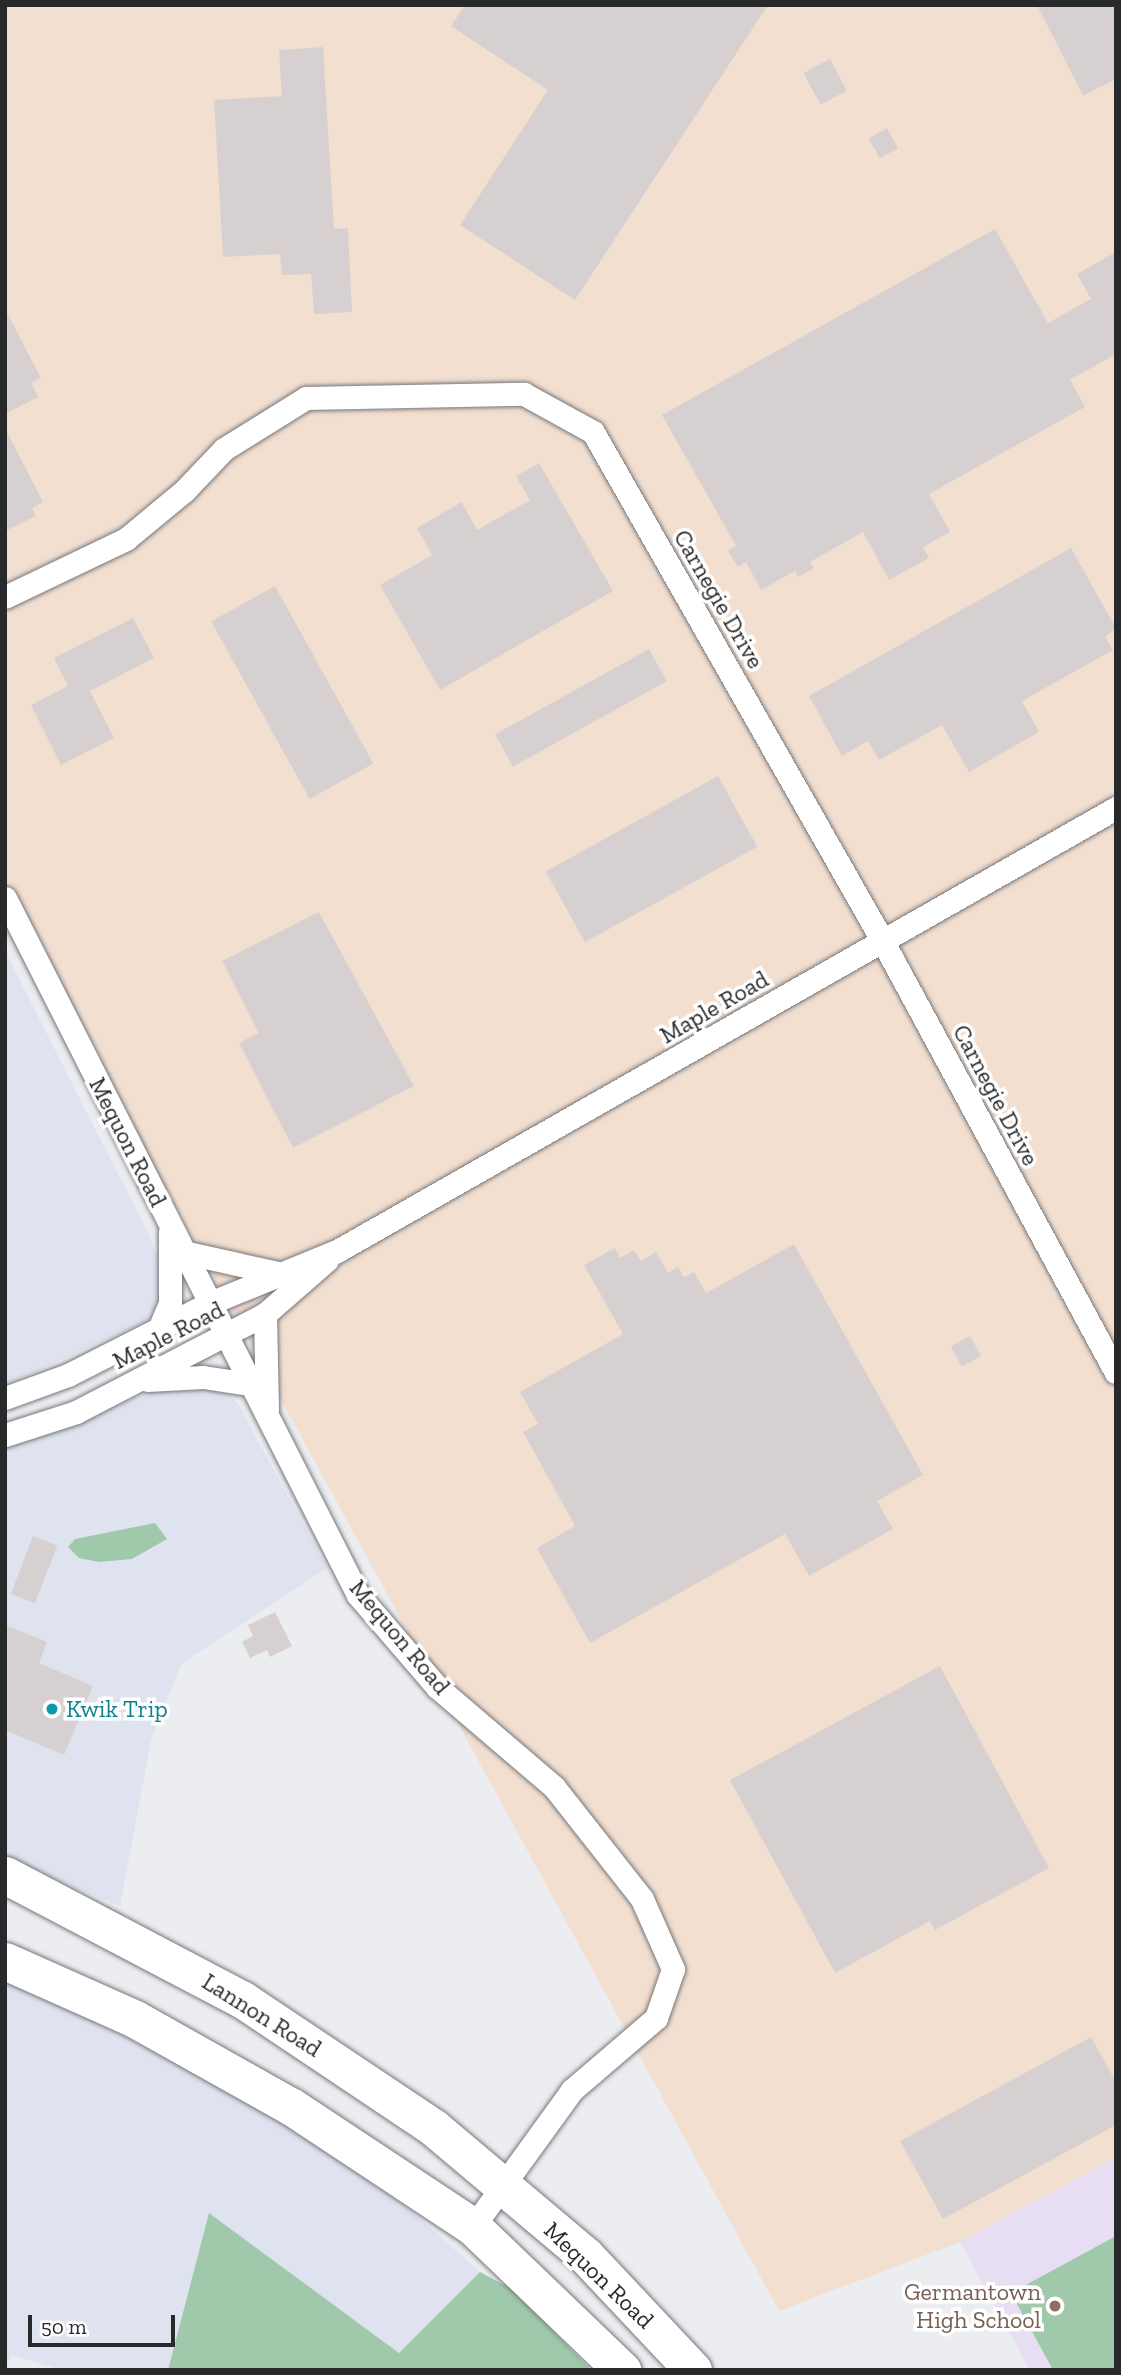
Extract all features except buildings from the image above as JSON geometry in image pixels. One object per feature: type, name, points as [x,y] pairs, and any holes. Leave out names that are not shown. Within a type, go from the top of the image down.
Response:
[{"type":"main road","name":"Lannon Road","points":[[5,1875],[243,2000],[434,2128],[501,2184]]},
{"type":"main road","points":[[5,1961],[135,2019],[292,2107],[473,2227],[622,2370]]},
{"type":"main road","name":"Mequon Road","points":[[501,2184],[585,2255],[693,2370]]},
{"type":"street","name":"Carnegie Drive","points":[[5,597],[126,538],[224,449],[306,398],[524,394],[593,432],[882,940],[1116,1372]]},
{"type":"street","name":"Maple Road","points":[[5,1398],[68,1375],[210,1303],[337,1251],[1116,808]]},
{"type":"street","name":"Mequon Road","points":[[5,898],[358,1595],[437,1688],[554,1787],[642,1899],[673,1969],[656,2018],[572,2090],[501,2184],[473,2227]]},
{"type":"street","points":[[159,1329],[170,1303],[170,1226]]},
{"type":"street","name":"Maple Road","points":[[5,1435],[76,1412],[265,1314],[337,1251]]},
{"type":"street","points":[[183,1252],[279,1273]]},
{"type":"street","points":[[265,1314],[268,1419]]},
{"type":"street","points":[[137,1380],[203,1377],[250,1384]]},
{"type":"shaded area","points":[[5,5],[1116,5],[1116,2157],[960,2242],[779,2311],[150,1160],[5,881]]},
{"type":"shaded area","points":[[5,951],[148,1233],[160,1263],[161,1301],[147,1321],[5,1385]]},
{"type":"shaded area","points":[[192,1384],[227,1392],[238,1404],[327,1568],[181,1664],[151,1741],[120,1906],[5,1860],[5,1449],[156,1390]]},
{"type":"shaded area","points":[[5,1978],[76,2010],[272,2116],[407,2207],[480,2272],[399,2353],[209,2214],[168,2370],[60,2370],[13,2355],[5,2367]]},
{"type":"shaded area","name":"Germantown High School","points":[[1116,2157],[1116,2370],[1030,2370],[960,2242]]},
{"type":"green space","points":[[155,1523],[167,1539],[132,1559],[99,1562],[79,1558],[68,1547],[75,1539]]},
{"type":"green space","points":[[209,2213],[399,2353],[480,2272],[512,2289],[591,2370],[168,2370]]},
{"type":"green space","points":[[1116,2236],[1116,2370],[1053,2370],[1011,2293]]},
{"type":"place","name":"Kwik Trip","points":[[52,1709]]},
{"type":"place","name":"Germantown High School","points":[[1055,2306]]}]
